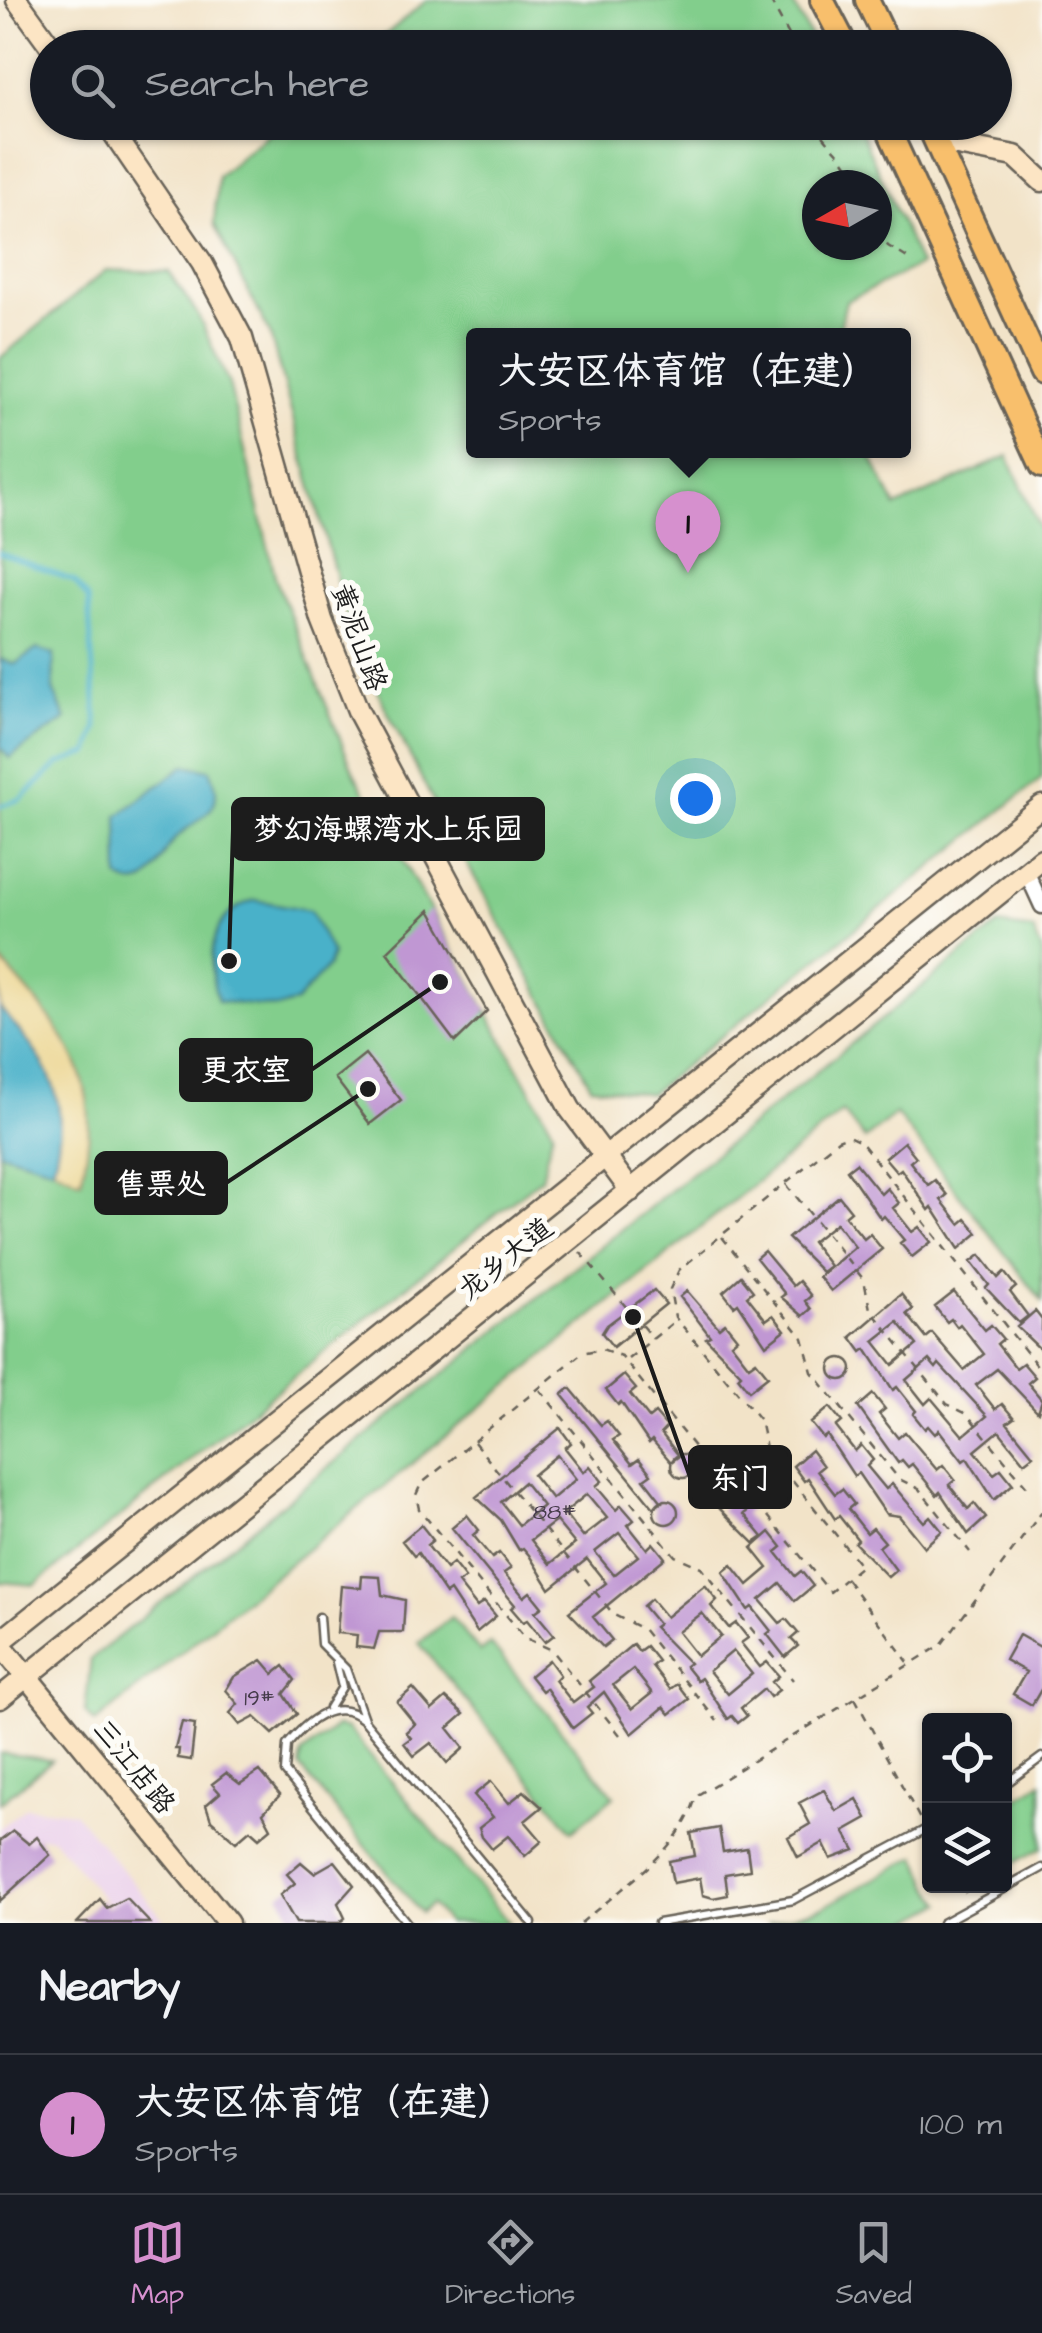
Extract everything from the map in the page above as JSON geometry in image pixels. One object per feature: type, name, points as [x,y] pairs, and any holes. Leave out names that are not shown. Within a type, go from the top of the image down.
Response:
[{"type":"main road","points":[[17,0],[39,30]]},
{"type":"main road","points":[[822,0],[837,30]]},
{"type":"main road","points":[[866,0],[881,30]]},
{"type":"main road","name":"黄泥山路","points":[[118,140],[202,263],[242,338],[301,555],[359,713],[560,1092],[631,1192]]},
{"type":"main road","points":[[893,140],[1042,466]]},
{"type":"main road","points":[[935,140],[1042,372]]},
{"type":"main road","points":[[959,140],[1015,156],[1042,181]]},
{"type":"main road","points":[[935,229],[969,213]]},
{"type":"main road","name":"龙乡大道","points":[[0,1643],[1042,806]]},
{"type":"main road","name":"龙乡大道","points":[[0,1698],[1034,865]]},
{"type":"main road","name":"三江店路","points":[[0,1643],[228,1923]]},
{"type":"street","points":[[1034,865],[1042,906]]},
{"type":"lane","points":[[319,1617],[319,1639],[340,1668],[342,1687],[336,1701],[287,1745],[285,1772],[407,1923]]},
{"type":"lane","points":[[332,1657],[346,1668],[364,1720]]},
{"type":"lane","points":[[322,1714],[347,1710],[364,1720],[532,1923]]},
{"type":"lane","points":[[1012,1779],[1042,1757]]},
{"type":"lane","points":[[658,1923],[793,1900],[922,1831]]},
{"type":"lane","points":[[942,1923],[1042,1868]]},
{"type":"path","points":[[770,0],[786,30]]},
{"type":"path","points":[[825,140],[841,151],[848,170]]},
{"type":"path","points":[[892,248],[912,261]]},
{"type":"path","points":[[620,1734],[552,1650],[525,1638],[420,1509],[416,1495],[422,1484],[588,1350],[609,1350],[625,1361],[708,1464],[736,1477],[830,1592],[861,1566],[766,1448],[760,1420],[677,1319],[670,1304],[676,1276],[785,1183],[848,1136],[861,1142],[1042,1372]]},
{"type":"path","points":[[785,1183],[864,1280],[870,1310],[947,1404],[968,1414],[1027,1487]]},
{"type":"path","points":[[721,1236],[803,1338],[812,1372],[898,1479],[919,1489],[970,1552]]},
{"type":"path","points":[[571,1240],[653,1339]]},
{"type":"path","points":[[625,1361],[677,1319]]},
{"type":"path","points":[[538,1388],[678,1559],[702,1568],[793,1680]]},
{"type":"path","points":[[474,1441],[614,1616],[643,1629],[717,1721]]},
{"type":"path","points":[[580,1923],[647,1867],[692,1814],[696,1796],[940,1645],[1042,1512]]},
{"type":"path","points":[[846,1578],[908,1663]]},
{"type":"path","points":[[854,1696],[922,1817]]},
{"type":"shaded area","points":[[26,1807],[74,1812],[167,1923],[148,1923],[126,1898],[109,1906],[52,1837],[37,1837],[23,1849],[28,1842],[12,1831],[0,1841],[0,1828]]},
{"type":"green space","points":[[427,0],[791,0],[807,30],[391,30]]},
{"type":"green space","points":[[261,140],[865,140],[878,170],[802,170],[802,260],[892,260],[892,202],[920,265],[846,301],[840,328],[466,328],[466,458],[872,458],[896,507],[1008,456],[1042,533],[1042,778],[650,1094],[591,1086],[442,819],[384,705],[346,614],[270,334],[214,224],[218,176]]},
{"type":"green space","points":[[106,270],[169,272],[197,313],[229,384],[276,580],[353,771],[553,1130],[541,1178],[35,1585],[0,1582],[0,358]]},
{"type":"green space","points":[[998,925],[1033,930],[1042,951],[1042,1301],[896,1114],[865,1139],[842,1112],[95,1723],[85,1712],[91,1659]]},
{"type":"green space","points":[[451,1617],[480,1652],[491,1644],[614,1796],[572,1831],[419,1643]]},
{"type":"green space","points":[[337,1726],[348,1729],[509,1923],[447,1923],[431,1904],[421,1913],[300,1767],[302,1754]]},
{"type":"green space","points":[[0,1753],[52,1760],[0,1803]]},
{"type":"green space","points":[[1042,1782],[1042,1848],[1012,1864],[1012,1803]]},
{"type":"green space","points":[[917,1856],[922,1868],[922,1893],[935,1893],[943,1903],[905,1923],[767,1923],[823,1907]]},
{"type":"sand","points":[[0,960],[44,1011],[75,1059],[89,1113],[81,1181],[53,1168],[60,1120],[57,1100],[42,1063],[0,1008]]},
{"type":"water","points":[[37,649],[54,654],[53,690],[66,719],[9,758],[0,746],[4,721],[0,659],[15,664]]},
{"type":"water","points":[[185,765],[210,770],[215,784],[214,804],[175,839],[147,879],[130,883],[119,878],[118,816]]},
{"type":"water","points":[[255,900],[310,910],[332,954],[328,966],[296,1002],[278,1008],[218,1001],[214,985],[212,954],[220,927],[240,906]]},
{"type":"water","points":[[0,1008],[30,1045],[51,1080],[60,1120],[53,1168],[0,1152]]},
{"type":"building","points":[[430,910],[487,1011],[455,1042],[387,952]]},
{"type":"building","points":[[365,1054],[401,1100],[370,1124],[335,1078]]},
{"type":"building","points":[[904,1142],[916,1157],[910,1162],[928,1185],[935,1180],[947,1195],[941,1200],[960,1224],[966,1219],[978,1233],[959,1249],[932,1207],[929,1210],[901,1169],[897,1172],[885,1158]]},
{"type":"building","points":[[856,1163],[881,1194],[887,1188],[899,1203],[893,1208],[912,1232],[919,1227],[931,1242],[912,1257],[900,1243],[904,1240],[884,1216],[881,1219],[847,1170]]},
{"type":"building","points":[[839,1196],[851,1211],[845,1216],[864,1239],[870,1234],[882,1249],[831,1291],[819,1277],[855,1247],[836,1223],[812,1242],[830,1266],[822,1272],[788,1238]]},
{"type":"building","points":[[764,1251],[793,1286],[799,1281],[811,1296],[805,1301],[811,1309],[803,1316],[781,1297],[785,1294],[756,1258]]},
{"type":"building","points":[[980,1255],[998,1278],[1004,1272],[1016,1287],[1010,1292],[1028,1316],[1019,1323],[986,1288],[989,1285],[971,1262]]},
{"type":"building","points":[[741,1276],[753,1291],[747,1296],[766,1320],[773,1315],[785,1330],[766,1345],[738,1303],[734,1306],[723,1292]]},
{"type":"building","points":[[654,1290],[666,1304],[613,1347],[602,1333],[607,1325]]},
{"type":"building","points":[[687,1291],[719,1328],[725,1323],[737,1338],[731,1343],[749,1366],[756,1361],[768,1376],[749,1391],[738,1377],[741,1374],[706,1338],[710,1336],[680,1297]]},
{"type":"building","points":[[954,1292],[985,1330],[991,1325],[1003,1339],[997,1344],[1016,1368],[1023,1363],[1035,1377],[1028,1383],[1042,1400],[1038,1412],[997,1369],[976,1385],[995,1409],[1002,1404],[1014,1418],[1007,1423],[1033,1455],[1024,1462],[999,1431],[975,1451],[994,1474],[1001,1469],[1013,1484],[994,1500],[967,1458],[963,1461],[939,1430],[935,1434],[928,1426],[925,1429],[897,1387],[893,1390],[866,1349],[862,1352],[851,1337],[901,1294],[913,1309],[907,1314],[926,1338],[932,1333],[964,1370],[984,1354],[960,1324],[957,1327],[951,1319],[947,1322],[935,1307]],"holes":[[[898,1322],[917,1345],[893,1365],[874,1341]],[[929,1360],[936,1368],[939,1364],[987,1416],[963,1436],[931,1398],[925,1404],[906,1380]]]},
{"type":"building","points":[[1035,1311],[1042,1320],[1042,1351],[1017,1327]]},
{"type":"building","points":[[841,1358],[849,1361],[849,1377],[841,1380],[833,1377],[830,1369],[833,1361]]},
{"type":"building","points":[[624,1375],[636,1389],[630,1394],[649,1418],[655,1413],[667,1427],[661,1433],[679,1456],[671,1462],[652,1440],[649,1443],[621,1402],[618,1405],[606,1390]]},
{"type":"building","points":[[570,1388],[601,1425],[607,1421],[619,1436],[613,1440],[632,1464],[639,1459],[651,1474],[644,1479],[662,1502],[654,1508],[562,1395]]},
{"type":"building","points":[[873,1394],[885,1409],[879,1414],[898,1438],[905,1432],[937,1470],[943,1465],[955,1480],[949,1485],[968,1509],[974,1503],[986,1518],[968,1534],[940,1492],[937,1495],[912,1464],[908,1467],[902,1460],[898,1463],[858,1407]]},
{"type":"building","points":[[830,1407],[842,1422],[836,1427],[855,1451],[861,1445],[873,1460],[867,1466],[886,1489],[892,1484],[924,1522],[930,1516],[942,1531],[924,1547],[899,1516],[886,1514],[827,1435],[823,1438],[811,1423]]},
{"type":"building","points":[[560,1428],[571,1443],[565,1448],[584,1472],[590,1466],[602,1481],[596,1486],[616,1510],[621,1505],[634,1520],[628,1525],[647,1549],[653,1543],[665,1558],[593,1617],[612,1640],[603,1647],[569,1612],[606,1583],[587,1559],[550,1589],[501,1520],[476,1497]],"holes":[[[557,1455],[576,1479],[552,1499],[533,1475]],[[524,1482],[543,1506],[519,1525],[501,1502]],[[587,1494],[607,1518],[583,1537],[564,1513]],[[556,1521],[575,1544],[550,1564],[531,1540]],[[619,1533],[638,1556],[614,1575],[595,1552]]]},
{"type":"building","points":[[811,1450],[823,1466],[817,1471],[835,1494],[842,1489],[854,1504],[848,1509],[867,1533],[873,1528],[885,1542],[879,1547],[896,1570],[888,1577],[855,1543],[858,1540],[839,1516],[835,1519],[808,1478],[804,1481],[793,1466]]},
{"type":"building","points":[[683,1454],[692,1457],[692,1475],[683,1478],[674,1475],[671,1466],[674,1457]]},
{"type":"building","points":[[739,1494],[751,1508],[744,1514],[763,1537],[754,1543],[720,1509]]},
{"type":"building","points":[[666,1500],[675,1503],[675,1521],[666,1524],[657,1521],[654,1512],[657,1503]]},
{"type":"building","points":[[467,1515],[479,1530],[473,1535],[492,1558],[499,1553],[511,1568],[504,1573],[524,1597],[530,1592],[542,1607],[535,1612],[554,1635],[545,1642],[511,1608],[515,1605],[452,1528]]},
{"type":"building","points":[[421,1525],[433,1540],[427,1545],[446,1569],[453,1563],[465,1578],[458,1583],[477,1607],[484,1602],[496,1616],[477,1632],[450,1591],[446,1594],[418,1553],[414,1556],[402,1541]]},
{"type":"building","points":[[770,1532],[782,1547],[776,1552],[795,1576],[801,1571],[813,1586],[795,1601],[780,1583],[760,1600],[780,1623],[786,1619],[798,1633],[791,1639],[798,1646],[785,1657],[767,1634],[771,1631],[752,1607],[748,1610],[723,1572],[732,1565],[748,1585],[768,1568],[752,1548]]},
{"type":"building","points":[[362,1576],[380,1577],[382,1595],[405,1600],[403,1632],[379,1632],[374,1649],[356,1647],[357,1635],[337,1633],[341,1586],[361,1588]]},
{"type":"building","points":[[705,1585],[717,1600],[711,1606],[729,1628],[736,1623],[748,1638],[741,1643],[760,1667],[767,1662],[779,1676],[772,1682],[779,1690],[770,1697],[764,1689],[741,1708],[747,1716],[738,1723],[732,1716],[728,1719],[701,1678],[697,1681],[685,1666],[689,1663],[654,1627],[658,1624],[643,1606],[651,1599],[666,1617]],"holes":[[[702,1613],[721,1636],[697,1656],[678,1632]],[[733,1651],[752,1674],[728,1694],[709,1671]]]},
{"type":"building","points":[[1019,1635],[1042,1648],[1042,1688],[1032,1705],[1013,1694],[1026,1672],[1005,1660]]},
{"type":"building","points":[[633,1644],[639,1651],[646,1646],[658,1661],[652,1666],[670,1689],[677,1684],[689,1699],[670,1714],[664,1707],[632,1734],[604,1692],[587,1707],[592,1713],[573,1728],[546,1688],[542,1691],[530,1676],[549,1660],[560,1675],[555,1680],[573,1703],[594,1687],[589,1681]],"holes":[[[633,1669],[652,1693],[632,1709],[613,1685]]]},
{"type":"building","points":[[262,1660],[274,1674],[284,1666],[295,1680],[284,1694],[297,1714],[273,1734],[255,1717],[240,1725],[230,1713],[238,1704],[226,1690],[234,1677]]},
{"type":"building","points":[[413,1688],[432,1710],[446,1698],[464,1714],[448,1728],[464,1748],[447,1763],[431,1743],[414,1756],[404,1743],[411,1738],[406,1732],[415,1724],[397,1702]]},
{"type":"building","points":[[182,1722],[195,1724],[191,1760],[178,1758],[179,1749],[175,1749]]},
{"type":"building","points":[[260,1771],[280,1795],[263,1813],[271,1828],[259,1838],[250,1830],[236,1842],[211,1820],[206,1805],[220,1793],[212,1784],[226,1773],[240,1784]]},
{"type":"building","points":[[491,1781],[509,1803],[524,1791],[542,1807],[525,1821],[542,1841],[525,1856],[508,1836],[492,1849],[482,1837],[479,1828],[493,1817],[474,1795]]},
{"type":"building","points":[[824,1790],[836,1811],[857,1799],[867,1818],[844,1831],[855,1850],[831,1859],[823,1843],[798,1857],[788,1837],[810,1824],[799,1803]]},
{"type":"building","points":[[719,1828],[723,1852],[747,1848],[750,1870],[725,1874],[728,1895],[713,1898],[703,1895],[700,1878],[673,1883],[669,1861],[695,1856],[691,1833]]},
{"type":"building","points":[[13,1831],[29,1844],[37,1837],[50,1855],[0,1901],[0,1841]]},
{"type":"building","points":[[335,1861],[354,1885],[338,1903],[345,1918],[339,1923],[296,1923],[280,1895],[295,1883],[287,1874],[301,1862],[314,1873]]},
{"type":"building","points":[[126,1898],[150,1923],[77,1923],[100,1899],[107,1908]]},
{"type":"waterway","points":[[0,553],[74,581],[88,599],[97,728],[89,753],[59,764],[21,799],[0,806]]},
{"type":"place","name":"大安区体育馆（在建）","points":[[688,573]]},
{"type":"place","name":"梦幻海螺湾水上乐园","points":[[229,961]]},
{"type":"place","name":"更衣室","points":[[440,982]]},
{"type":"place","name":"售票处","points":[[368,1089]]},
{"type":"place","name":"东门","points":[[633,1317]]}]
